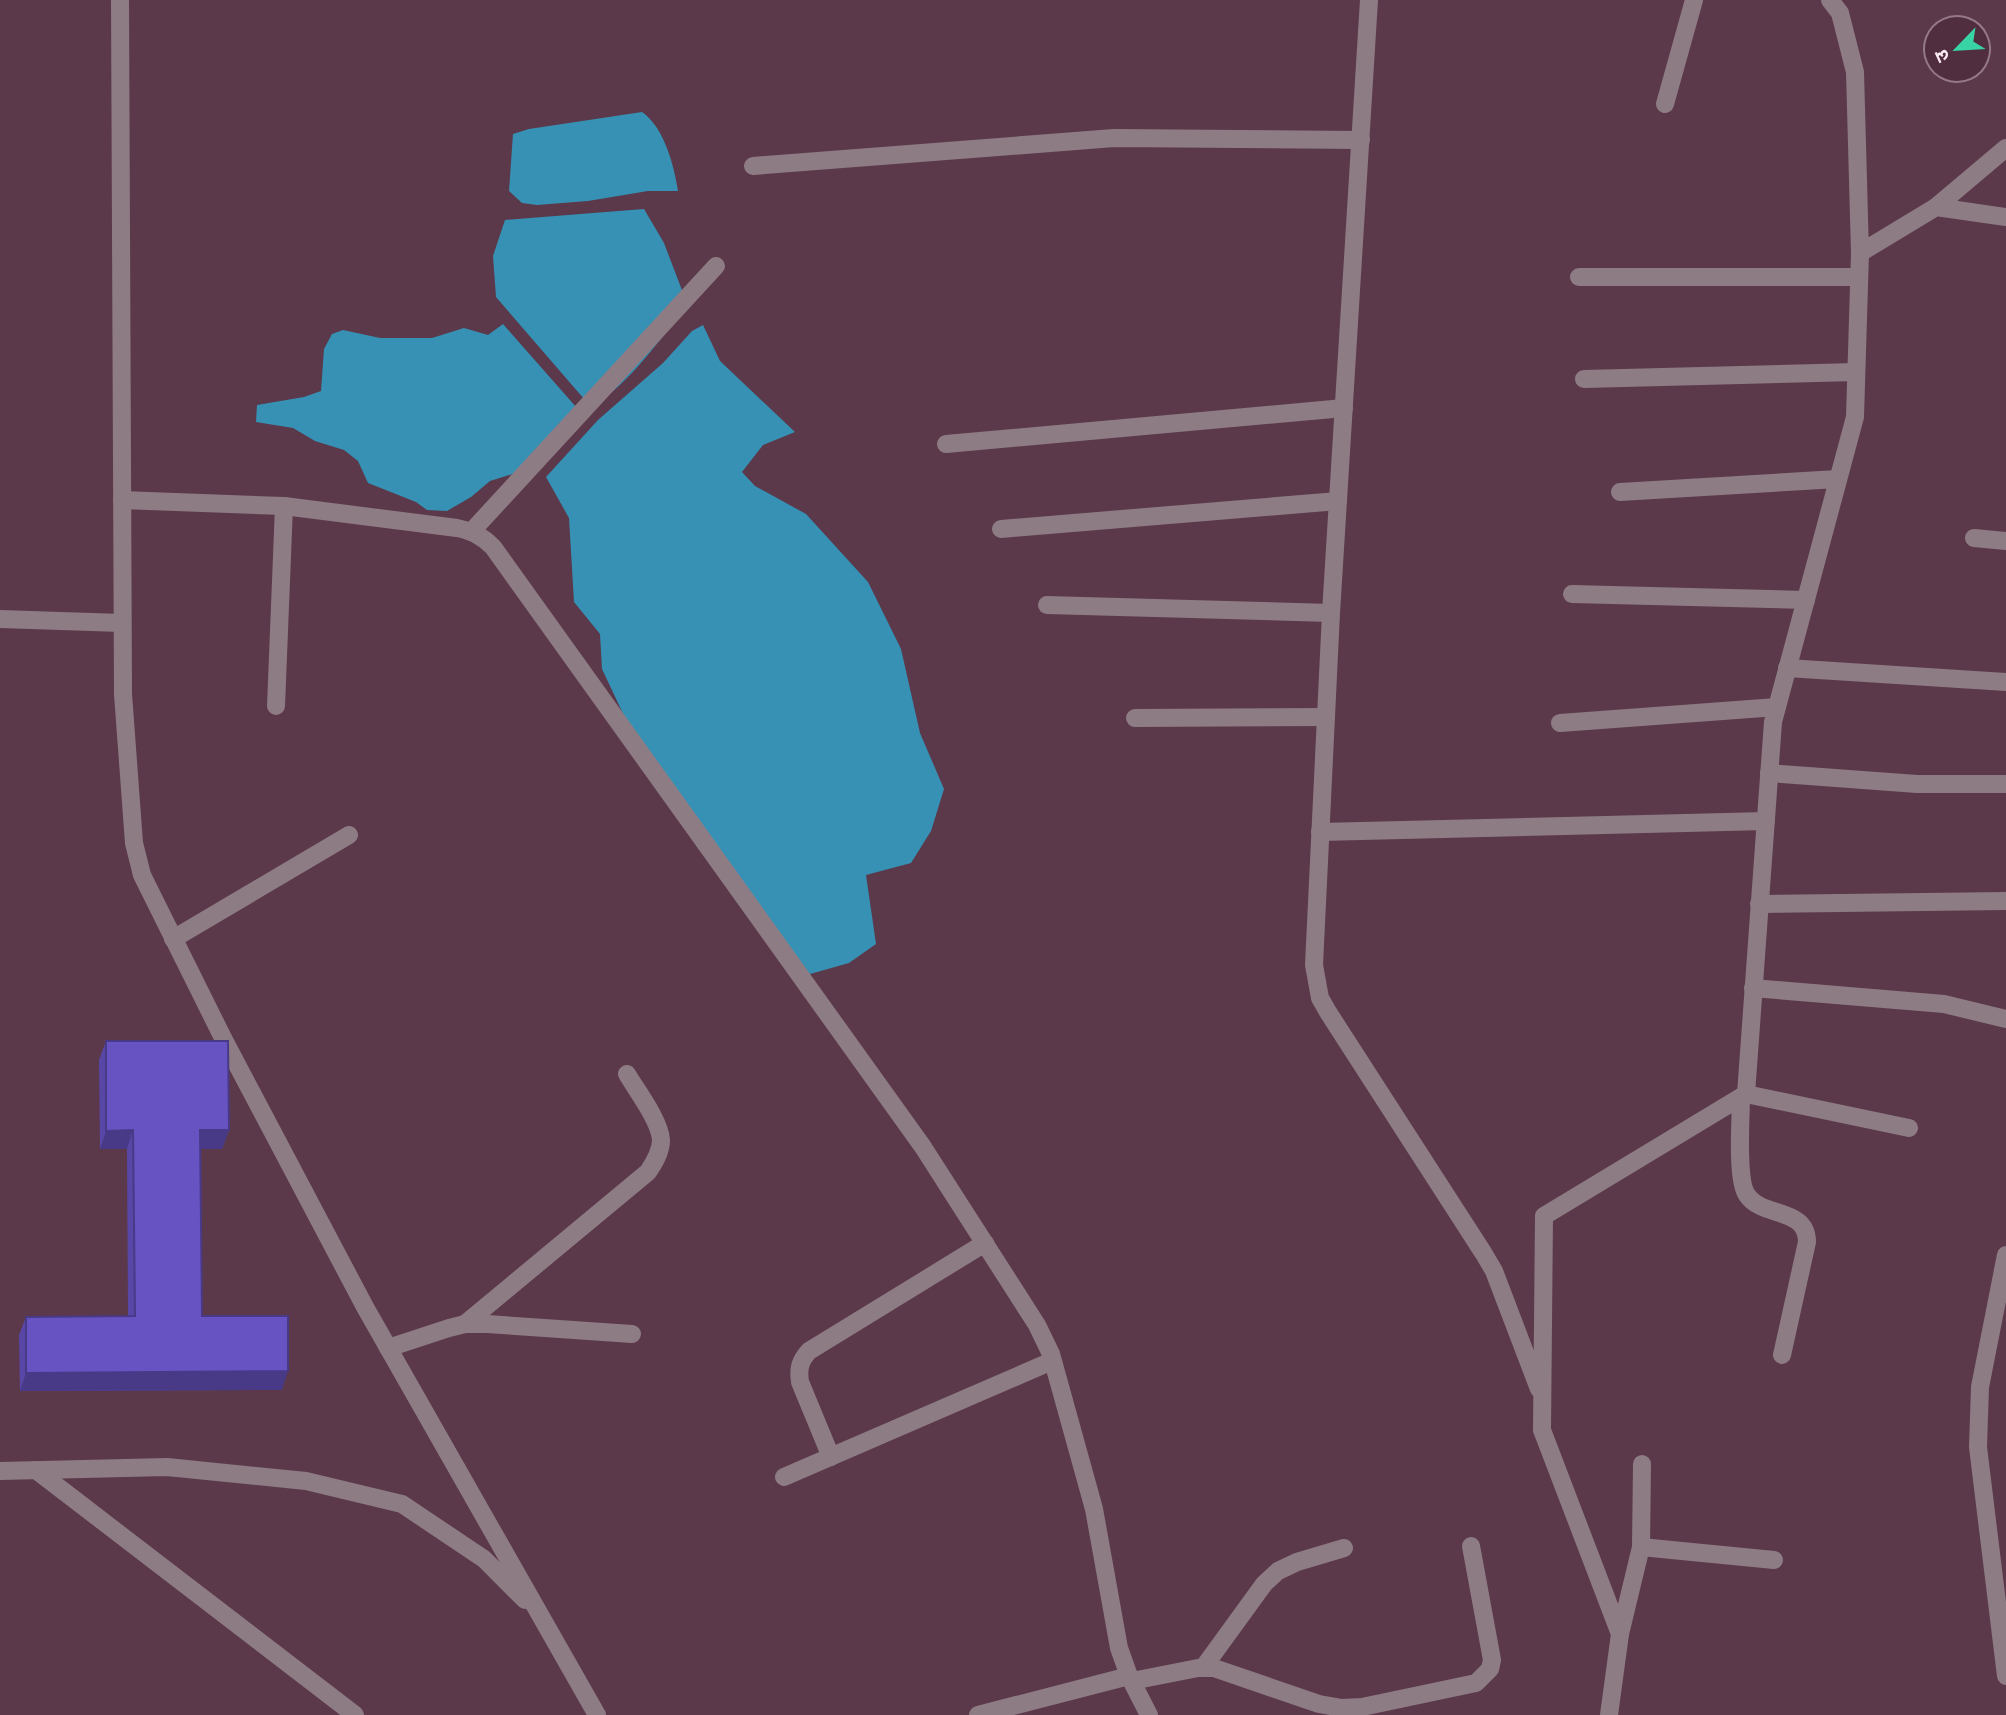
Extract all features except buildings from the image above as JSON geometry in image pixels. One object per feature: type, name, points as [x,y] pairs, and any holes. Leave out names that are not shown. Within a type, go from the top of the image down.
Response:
[{"type":"street","points":[[120,0],[122,694],[134,844],[142,875],[237,1065],[388,1348],[597,1715]]},
{"type":"street","points":[[1369,0],[1331,612],[1314,965],[1320,998],[1489,1262],[1542,1398]]},
{"type":"street","points":[[1665,104],[1694,0]]},
{"type":"street","points":[[1782,1355],[1807,1233],[1798,1221],[1753,1202],[1747,1195],[1741,1179],[1743,1096],[1773,722],[1855,416],[1860,253],[1855,72],[1840,13],[1830,0]]},
{"type":"street","points":[[754,166],[1114,138],[1361,140]]},
{"type":"street","points":[[1860,253],[1936,207],[2006,148]]},
{"type":"street","points":[[1936,207],[2006,217]]},
{"type":"street","points":[[472,531],[716,266]]},
{"type":"street","points":[[1579,277],[1859,277]]},
{"type":"street","points":[[1584,379],[1856,372]]},
{"type":"street","points":[[946,443],[1344,408]]},
{"type":"street","points":[[1620,492],[1838,479]]},
{"type":"street","points":[[122,500],[284,506],[457,527],[472,531],[493,547],[923,1147],[1037,1325],[1052,1361],[1094,1509],[1119,1647],[1130,1678],[1149,1715]]},
{"type":"street","points":[[1001,529],[1338,501]]},
{"type":"street","points":[[276,706],[284,506]]},
{"type":"street","points":[[1974,538],[2006,541]]},
{"type":"street","points":[[1572,594],[1806,600]]},
{"type":"street","points":[[1047,605],[1331,612]]},
{"type":"street","points":[[0,619],[122,623]]},
{"type":"street","points":[[1787,668],[2006,682]]},
{"type":"street","points":[[1560,723],[1777,707]]},
{"type":"street","points":[[1135,718],[1326,717]]},
{"type":"street","points":[[1769,773],[1908,783],[2006,784]]},
{"type":"street","points":[[1320,832],[1766,821]]},
{"type":"street","points":[[173,939],[349,835]]},
{"type":"street","points":[[1759,904],[2006,901]]},
{"type":"street","points":[[1753,988],[1944,1004],[2006,1019]]},
{"type":"street","points":[[465,1324],[648,1172],[657,1158],[661,1141],[656,1124],[627,1074]]},
{"type":"street","points":[[1620,1634],[1542,1430],[1544,1216],[1743,1096],[1909,1128]]},
{"type":"street","points":[[831,1457],[800,1381],[799,1369],[803,1358],[809,1351],[985,1243]]},
{"type":"street","points":[[2006,1255],[1980,1387],[1978,1447],[2006,1676]]},
{"type":"street","points":[[388,1348],[465,1324],[632,1334]]},
{"type":"street","points":[[784,1477],[1052,1361]]},
{"type":"street","points":[[1609,1715],[1620,1634],[1642,1547],[1642,1464]]},
{"type":"street","points":[[0,1471],[167,1467],[306,1481],[402,1504],[484,1559],[542,1617]]},
{"type":"street","points":[[36,1470],[355,1715]]},
{"type":"street","points":[[978,1715],[1130,1678],[1203,1668],[1214,1668],[1319,1704],[1342,1708],[1362,1707],[1476,1682],[1490,1669],[1492,1660],[1471,1546]]},
{"type":"street","points":[[1642,1547],[1774,1560]]},
{"type":"street","points":[[1203,1668],[1264,1584],[1278,1571],[1297,1562],[1344,1548]]},
{"type":"water","points":[[642,112],[662,137],[671,159],[678,191],[648,191],[588,201],[537,205],[522,203],[509,191],[513,134],[529,129]]},
{"type":"water","points":[[644,209],[664,243],[688,306],[619,386],[591,407],[496,297],[493,256],[505,220]]},
{"type":"water","points":[[503,324],[584,416],[516,473],[490,481],[471,497],[447,511],[427,510],[416,502],[368,483],[358,461],[344,450],[315,441],[293,428],[256,422],[257,405],[304,397],[321,391],[324,349],[332,334],[343,330],[380,338],[432,338],[464,328],[488,335]]},
{"type":"water","points":[[703,325],[720,361],[795,432],[763,445],[742,472],[755,486],[806,514],[868,582],[901,649],[920,733],[944,789],[931,831],[911,863],[866,875],[876,944],[849,963],[810,974],[783,956],[635,739],[602,669],[600,634],[574,602],[569,518],[546,477],[598,420],[663,363],[692,331]]}]
